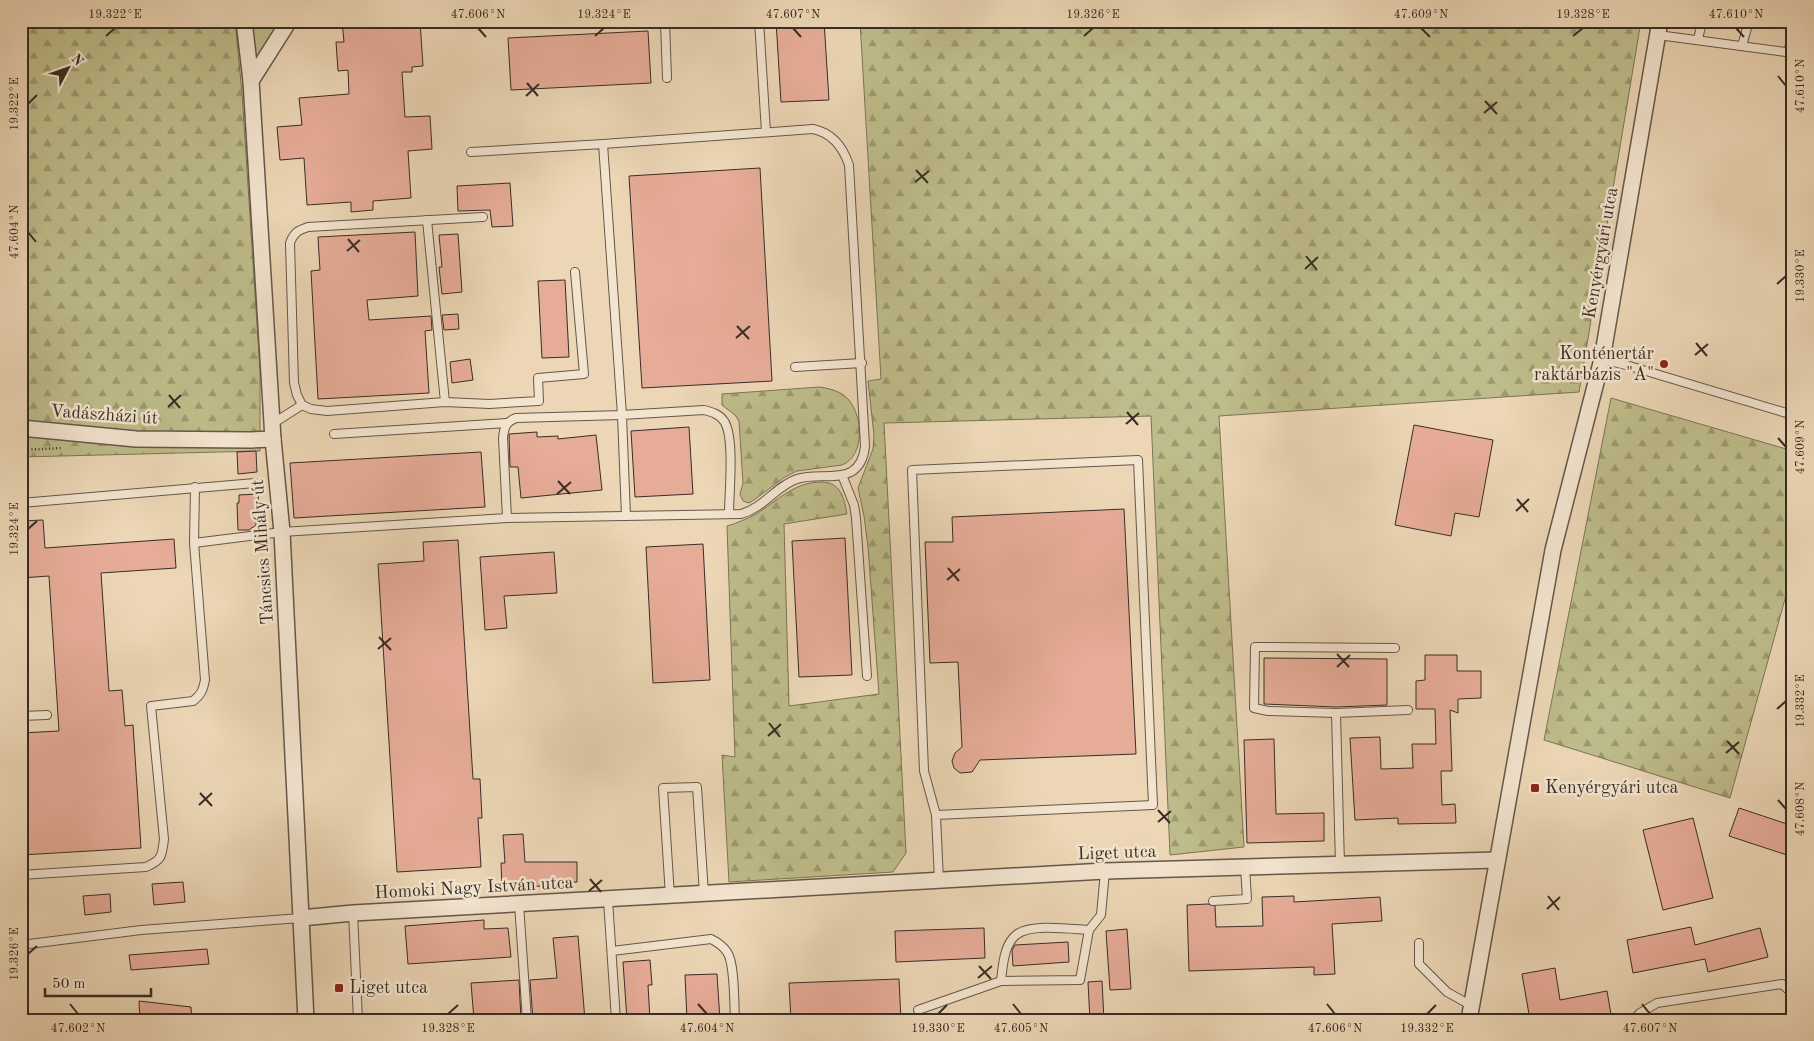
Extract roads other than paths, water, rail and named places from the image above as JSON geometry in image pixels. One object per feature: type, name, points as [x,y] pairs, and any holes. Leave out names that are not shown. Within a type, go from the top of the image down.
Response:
[{"type":"street","name":"Táncsics Mihály út","points":[[244,21],[252,81],[273,431],[282,532],[306,1020]]},
{"type":"street","points":[[252,81],[289,21]]},
{"type":"street","name":"Kenyérgyári utca","points":[[1470,1013],[1553,550],[1602,359],[1659,28]]},
{"type":"street","name":"Vadászházi út","points":[[21,428],[136,439],[251,440],[273,431]]},
{"type":"street","name":"Liget utca","points":[[739,892],[1105,871],[1497,860]]},
{"type":"street","name":"Homoki Nagy István utca","points":[[301,918],[353,913],[739,892]]},
{"type":"lane","points":[[667,78],[665,22],[669,21]]},
{"type":"lane","points":[[758,21],[766,132]]},
{"type":"lane","points":[[1698,40],[1702,21]]},
{"type":"lane","points":[[1742,46],[1749,21]]},
{"type":"lane","points":[[1659,28],[1698,40],[1790,53],[1793,35]]},
{"type":"lane","points":[[194,543],[282,532],[507,518],[741,514],[753,510],[785,485],[796,479],[807,476],[842,475],[857,468],[864,455],[865,446],[862,364],[849,165],[846,154],[831,136],[813,130],[766,132],[471,152]]},
{"type":"lane","points":[[603,144],[622,415],[626,516]]},
{"type":"lane","points":[[483,217],[308,227],[293,235],[290,242],[294,383],[302,405],[311,409],[327,411],[445,402],[489,404],[539,401],[538,378],[584,374],[575,272]]},
{"type":"lane","points":[[427,220],[445,402]]},
{"type":"lane","points":[[1602,359],[1793,415]]},
{"type":"lane","points":[[795,368],[862,364]]},
{"type":"lane","points":[[273,431],[302,405]]},
{"type":"lane","points":[[334,434],[507,423],[516,418],[622,415],[704,410],[715,413],[723,420],[728,429],[730,443],[729,514]]},
{"type":"lane","points":[[507,423],[503,429],[502,438],[507,518]]},
{"type":"lane","points":[[936,815],[1153,804],[1138,460],[912,470],[924,771],[936,815],[939,881]]},
{"type":"lane","points":[[842,475],[852,499],[856,518],[867,676]]},
{"type":"lane","points":[[21,503],[255,483]]},
{"type":"lane","points":[[21,876],[146,867],[162,857],[164,839],[151,706],[193,702],[202,692],[205,680],[194,543],[195,487]]},
{"type":"lane","points":[[1395,648],[1255,647],[1254,708],[1268,711],[1336,713],[1408,710]]},
{"type":"lane","points":[[1336,713],[1340,865]]},
{"type":"lane","points":[[21,716],[47,715]]},
{"type":"lane","points":[[670,896],[663,788],[697,787],[704,894]]},
{"type":"lane","points":[[1214,901],[1247,898],[1246,868]]},
{"type":"lane","points":[[918,1010],[1001,981],[1080,980],[1089,930],[1101,915],[1105,871]]},
{"type":"lane","points":[[608,900],[616,1020]]},
{"type":"lane","points":[[519,904],[527,1020]]},
{"type":"lane","points":[[353,913],[358,1020]]},
{"type":"lane","points":[[21,946],[141,930],[301,918]]},
{"type":"lane","points":[[1001,981],[1005,953],[1010,942],[1017,934],[1024,930],[1038,928],[1089,930]]},
{"type":"lane","points":[[612,950],[711,939],[728,952],[731,962],[735,1020]]},
{"type":"lane","points":[[1419,943],[1419,964],[1470,1013]]},
{"type":"lane","points":[[1633,1020],[1640,1013],[1657,1003],[1782,984],[1793,994]]},
{"type":"place","name":"Konténertár raktárbázis \"A\"","points":[[1664,364]]},
{"type":"place","name":"Kenyérgyári utca","points":[[1535,788]]},
{"type":"place","name":"Liget utca","points":[[339,988]]}]
